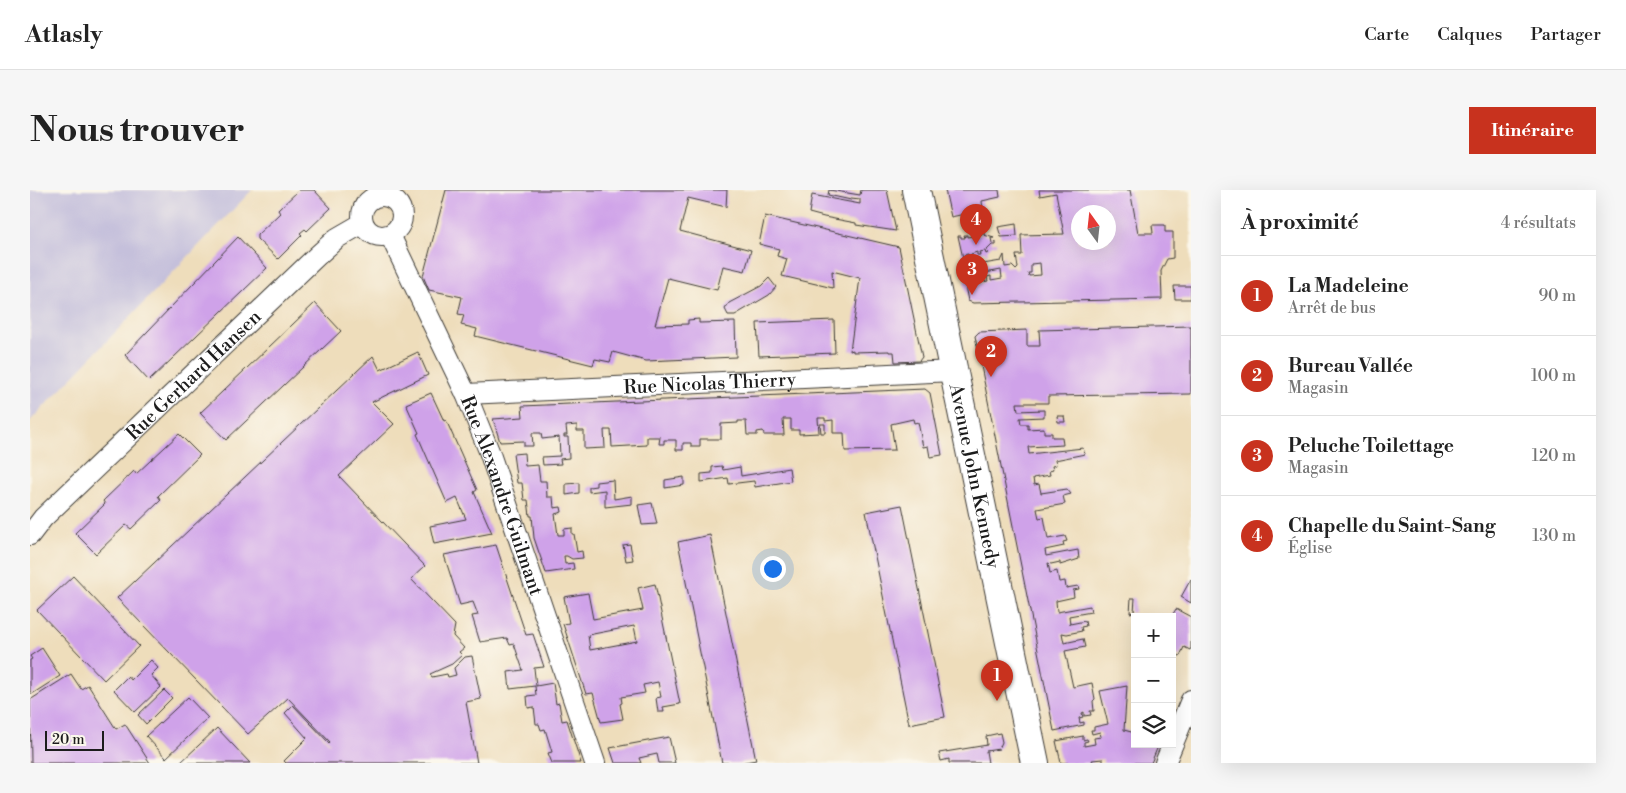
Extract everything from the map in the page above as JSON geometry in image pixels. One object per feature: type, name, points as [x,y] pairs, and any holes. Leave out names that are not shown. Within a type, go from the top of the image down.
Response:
[{"type":"main road","name":"Avenue John Kennedy","points":[[916,190],[1034,763]]},
{"type":"street","points":[[396,194],[402,218],[398,228],[390,235],[376,236],[366,229],[363,223],[362,212],[365,205],[371,199],[396,194]]},
{"type":"street","name":"Rue Gerhard Hansen","points":[[30,535],[43,518],[317,256],[337,238],[363,223]]},
{"type":"street","name":"Rue Alexandre Guilmant","points":[[390,235],[466,394],[489,450],[595,763]]},
{"type":"street","name":"Rue Nicolas Thierry","points":[[466,394],[954,371]]},
{"type":"street","points":[[1165,763],[1191,700]]},
{"type":"shaded area","points":[[30,190],[252,190],[30,421]]},
{"type":"building","points":[[299,190],[314,190],[331,208],[307,231],[305,229],[300,233],[302,235],[278,259],[257,239],[257,235],[280,213],[278,210]]},
{"type":"building","points":[[446,190],[727,190],[726,207],[688,198],[680,231],[751,250],[745,271],[723,266],[717,290],[668,278],[655,325],[688,324],[688,320],[699,319],[699,323],[735,322],[736,357],[646,361],[613,352],[610,362],[595,359],[593,365],[475,336],[477,329],[461,325],[464,315],[458,314],[462,297],[429,290],[423,276]]},
{"type":"building","points":[[829,190],[860,195],[861,190],[887,190],[896,231],[856,225],[856,223],[809,213],[812,195],[860,204],[860,199],[851,198],[851,200],[828,195]]},
{"type":"building","points":[[945,190],[999,190],[1000,197],[982,201],[983,210],[951,217]]},
{"type":"building","points":[[1039,190],[1130,190],[1138,233],[1153,233],[1152,225],[1165,225],[1165,232],[1173,232],[1173,258],[1167,259],[1161,271],[1162,299],[973,303],[968,301],[964,281],[976,279],[977,283],[988,281],[987,277],[991,276],[991,280],[1002,278],[1001,270],[985,273],[983,264],[1001,261],[1004,255],[1005,267],[1012,266],[1016,270],[1018,268],[1016,255],[1022,255],[1021,235],[1064,234],[1056,193],[1040,196]],"holes":[[[1040,263],[1041,275],[1029,276],[1031,264]]]},
{"type":"building","points":[[765,216],[899,247],[922,357],[919,361],[895,362],[894,352],[889,351],[850,351],[860,278],[832,271],[833,288],[782,276],[787,259],[777,256],[779,249],[759,244]]},
{"type":"building","points":[[1016,224],[1017,236],[1001,237],[998,227]]},
{"type":"building","points":[[981,232],[994,238],[991,238],[992,243],[996,242],[996,245],[992,245],[986,254],[985,251],[979,252],[980,255],[977,255],[977,252],[969,257],[968,254],[964,255],[965,258],[963,258],[958,236],[965,238],[964,235],[967,235],[967,237],[974,236],[973,234],[976,233],[976,235],[982,235]]},
{"type":"building","points":[[238,237],[267,268],[149,381],[125,355]]},
{"type":"building","points":[[769,278],[776,287],[769,295],[735,315],[728,315],[725,309],[729,303],[761,286]]},
{"type":"building","points":[[1174,286],[1191,286],[1191,299],[1175,299]]},
{"type":"building","points":[[315,303],[341,331],[226,440],[200,413]]},
{"type":"building","points":[[834,320],[835,353],[759,356],[757,323]]},
{"type":"building","points":[[1191,326],[1191,394],[1048,396],[1048,403],[1017,403],[1018,411],[1044,410],[1044,417],[1020,418],[1021,424],[1028,424],[1028,429],[1044,428],[1044,433],[1052,433],[1052,437],[1062,437],[1063,445],[1028,447],[1029,454],[1083,448],[1085,454],[1055,460],[1056,465],[1052,466],[1053,470],[1049,471],[1050,475],[1033,478],[1034,485],[1039,484],[1041,493],[1067,489],[1071,494],[1063,496],[1065,504],[1037,509],[1039,518],[1044,517],[1048,539],[1065,536],[1067,541],[1063,542],[1064,546],[1045,550],[1046,556],[1078,550],[1079,559],[1060,565],[1060,562],[1048,563],[1050,573],[1057,571],[1059,582],[1065,581],[1066,588],[1078,586],[1079,589],[1073,590],[1074,597],[1056,601],[1057,612],[1090,606],[1091,612],[1069,616],[1070,624],[1085,621],[1086,626],[1081,627],[1082,631],[1062,633],[1064,643],[1083,639],[1085,647],[1065,651],[1073,687],[1092,683],[1095,699],[1093,701],[1094,711],[1090,711],[1091,715],[1084,716],[1084,712],[1082,713],[1083,717],[1079,718],[1080,723],[1084,722],[1084,725],[1054,731],[975,336],[979,332],[1027,330],[1027,346],[1040,346],[1039,330]]},
{"type":"building","points":[[418,352],[428,375],[372,402],[394,424],[339,476],[425,566],[411,579],[455,625],[453,636],[464,648],[459,652],[462,655],[452,664],[430,674],[432,677],[447,674],[448,677],[456,675],[454,668],[465,657],[472,656],[481,699],[466,702],[477,763],[286,763],[284,761],[307,738],[285,713],[293,705],[330,742],[288,698],[248,734],[117,598],[373,356],[380,370]]},
{"type":"building","points":[[925,389],[930,393],[942,455],[930,457],[928,446],[923,447],[918,422],[914,423],[913,419],[891,424],[895,450],[845,451],[844,433],[833,433],[833,420],[825,421],[825,418],[818,418],[819,433],[799,434],[799,430],[791,430],[791,419],[783,419],[784,435],[764,435],[763,431],[757,432],[757,435],[747,435],[746,421],[721,424],[721,439],[700,439],[700,446],[691,446],[691,443],[683,443],[683,450],[676,450],[676,440],[664,440],[664,444],[659,444],[660,437],[647,437],[647,445],[612,447],[611,430],[604,430],[605,448],[584,449],[584,431],[577,431],[577,425],[566,426],[567,435],[564,435],[564,437],[568,437],[569,458],[560,459],[561,464],[543,465],[542,457],[560,456],[559,437],[542,439],[541,433],[532,433],[533,446],[524,446],[524,441],[500,442],[493,419],[523,417],[522,406]]},
{"type":"building","points":[[431,393],[444,421],[446,420],[477,490],[474,492],[492,533],[434,544],[430,526],[466,519],[457,498],[447,503],[406,404]]},
{"type":"building","points":[[1057,416],[1064,416],[1065,422],[1058,422]]},
{"type":"building","points":[[820,424],[825,424],[825,433],[821,433]]},
{"type":"building","points":[[179,434],[200,455],[158,496],[161,500],[131,529],[126,525],[96,554],[75,533],[105,504],[103,501],[134,471],[136,474]]},
{"type":"building","points":[[524,453],[525,466],[538,465],[540,481],[546,481],[547,497],[553,497],[554,508],[561,507],[562,512],[555,514],[558,535],[564,535],[564,529],[572,528],[577,552],[582,551],[583,558],[572,559],[564,556],[565,564],[573,563],[574,569],[546,573],[534,538],[528,500],[524,500],[522,483],[517,483],[513,454]]},
{"type":"building","points":[[722,466],[723,470],[740,467],[741,476],[789,468],[791,481],[755,487],[754,481],[729,484],[728,478],[701,482],[701,474],[712,473],[712,467]]},
{"type":"building","points":[[684,477],[684,485],[665,488],[665,480]]},
{"type":"building","points":[[613,480],[614,499],[632,496],[632,504],[605,507],[605,490],[589,492],[589,487],[596,486],[596,482]]},
{"type":"building","points":[[579,483],[579,493],[566,495],[566,484]]},
{"type":"building","points":[[652,503],[657,524],[642,525],[638,505]]},
{"type":"building","points":[[902,505],[945,717],[909,724],[866,512]]},
{"type":"building","points":[[710,535],[756,760],[740,763],[722,763],[678,542]]},
{"type":"building","points":[[630,544],[633,560],[626,561],[623,545]]},
{"type":"building","points":[[496,545],[526,635],[533,634],[544,667],[534,668],[536,686],[553,683],[556,704],[559,703],[562,721],[567,720],[581,763],[552,763],[548,753],[552,752],[545,729],[541,730],[539,724],[536,724],[534,707],[528,708],[527,696],[536,695],[535,686],[510,689],[508,672],[523,670],[514,644],[510,645],[507,638],[480,642],[472,616],[478,615],[473,602],[460,605],[444,555]]},
{"type":"building","points":[[73,576],[139,646],[104,680],[37,610]]},
{"type":"building","points":[[1191,579],[1191,603],[1181,597]]},
{"type":"building","points":[[655,584],[680,704],[663,707],[664,712],[658,712],[656,698],[661,697],[658,682],[643,685],[645,693],[621,697],[622,703],[620,704],[623,719],[601,722],[593,693],[586,694],[563,624],[569,623],[564,597],[588,593],[593,619],[643,610],[638,588]],"holes":[[[634,626],[637,641],[590,650],[588,635]]]},
{"type":"building","points":[[1131,598],[1135,598],[1134,612],[1130,613]]},
{"type":"building","points":[[1176,609],[1191,617],[1191,648],[1190,650],[1184,647],[1180,656],[1176,654],[1176,613],[1174,613]]},
{"type":"building","points":[[42,648],[60,676],[32,694],[30,691],[30,660],[32,659],[30,656]]},
{"type":"building","points":[[151,660],[158,668],[151,675],[161,687],[135,712],[114,690],[128,676],[131,680]]},
{"type":"building","points":[[71,674],[81,689],[88,685],[116,729],[125,724],[150,763],[31,763],[30,700]]},
{"type":"building","points":[[1127,686],[1124,730],[1131,732],[1131,748],[1157,748],[1151,763],[1103,763],[1103,759],[1092,760],[1093,763],[1061,763],[1056,741],[1083,736],[1083,740],[1087,739],[1088,741],[1084,742],[1084,746],[1095,744],[1094,738],[1101,737],[1100,732],[1092,734],[1091,730],[1094,730],[1094,727],[1108,724],[1100,691]]},
{"type":"building","points":[[164,690],[172,698],[146,724],[138,715]]},
{"type":"building","points":[[188,697],[208,718],[166,758],[146,736]]},
{"type":"building","points":[[217,728],[250,763],[180,763]]},
{"type":"building","points":[[1000,733],[1002,742],[999,749],[986,751],[988,763],[949,763],[949,759],[941,761],[939,753],[987,745],[986,736]]},
{"type":"building","points":[[669,737],[675,763],[659,763],[657,754],[639,758],[641,763],[615,763],[610,748]]},
{"type":"place","name":"Chapelle du Saint-Sang","points":[[976,245]]},
{"type":"place","name":"Peluche Toilettage","points":[[972,295]]},
{"type":"place","name":"Bureau Vallée","points":[[991,377]]},
{"type":"place","name":"La Madeleine","points":[[997,701]]}]
